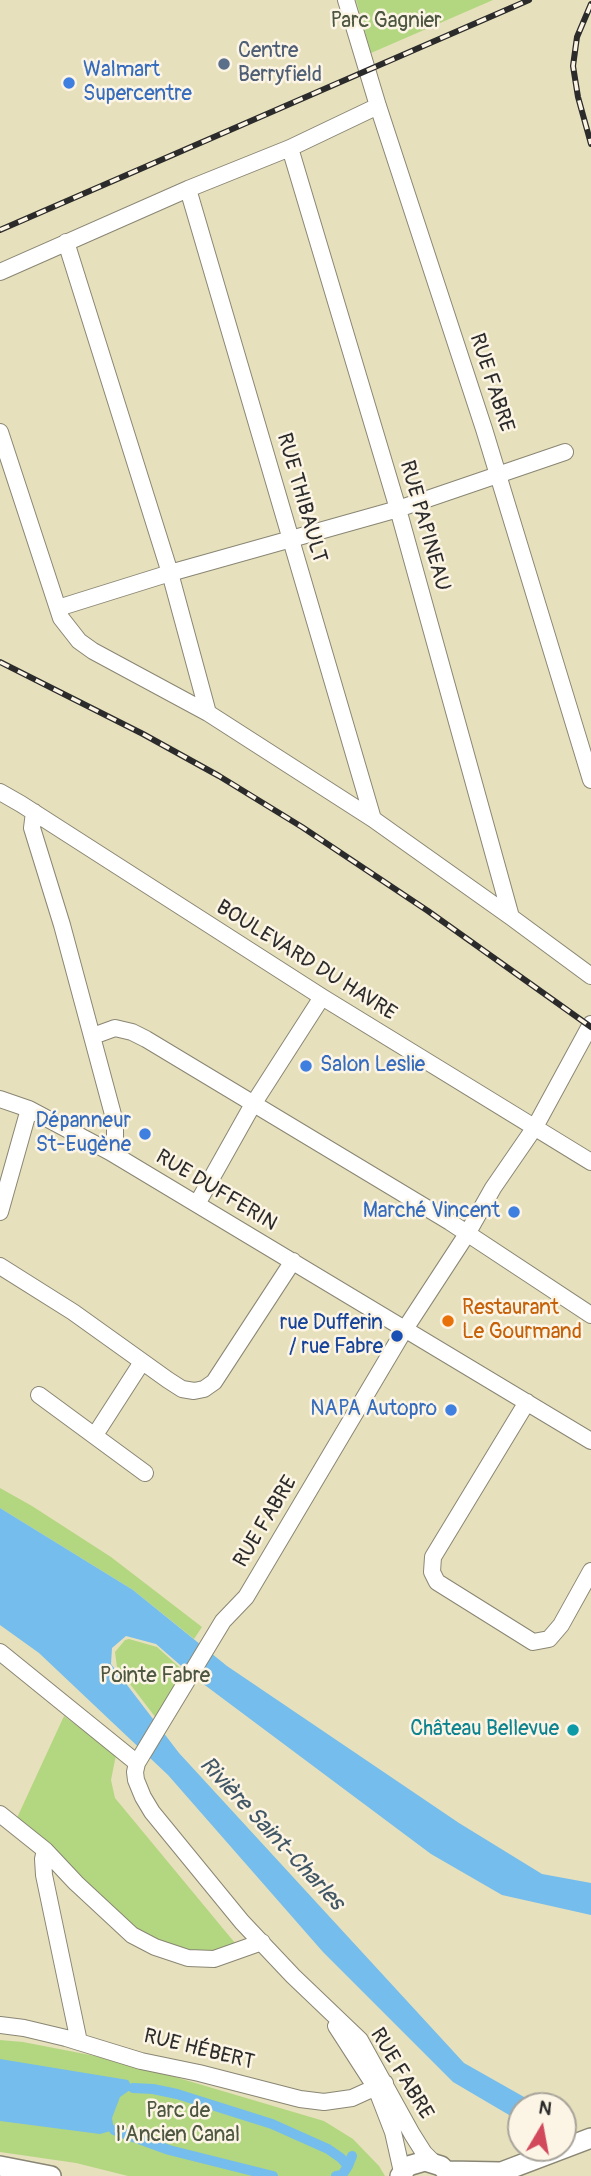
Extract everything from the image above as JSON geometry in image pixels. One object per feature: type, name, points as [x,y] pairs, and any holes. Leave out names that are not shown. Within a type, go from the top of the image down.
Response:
[{"type":"main road","points":[[401,2174],[416,2162],[444,2170],[495,2174],[591,2138]]},
{"type":"main road","points":[[0,2166],[41,2175]]},
{"type":"street","name":"RUE FABRE","points":[[346,0],[498,475],[591,780]]},
{"type":"street","points":[[0,272],[188,189],[290,148],[378,106]]},
{"type":"street","name":"RUE PAPINEAU","points":[[290,148],[398,509],[511,917]]},
{"type":"street","name":"RUE THIBAULT","points":[[188,189],[373,819]]},
{"type":"street","points":[[66,242],[170,573],[208,713]]},
{"type":"street","points":[[0,432],[61,618],[72,634],[93,651],[208,713],[373,819],[591,976]]},
{"type":"street","points":[[58,608],[170,573],[398,509],[565,452]]},
{"type":"street","name":"BOULEVARD DU HAVRE","points":[[0,792],[322,997],[591,1162]]},
{"type":"street","points":[[34,812],[32,828],[62,925],[115,1122],[115,1138],[110,1152]]},
{"type":"street","points":[[197,1203],[253,1104],[322,997]]},
{"type":"street","name":"RUE FABRE","points":[[444,2170],[424,2153],[380,2086],[348,2045],[329,2011],[242,1922],[152,1812],[136,1780],[137,1763],[223,1621],[246,1597],[405,1329],[534,1127],[591,1024]]},
{"type":"street","points":[[93,1036],[115,1028],[132,1032],[467,1234],[591,1315]]},
{"type":"street","name":"RUE DUFFERIN","points":[[0,1099],[29,1108],[110,1152],[591,1441]]},
{"type":"street","points":[[0,1212],[29,1108]]},
{"type":"street","points":[[0,1266],[66,1307],[182,1389],[194,1391],[204,1389],[214,1382],[293,1261]]},
{"type":"street","points":[[95,1435],[142,1362]]},
{"type":"street","points":[[39,1395],[145,1473]]},
{"type":"street","points":[[527,1402],[433,1557],[432,1572],[437,1582],[533,1642],[549,1639],[561,1625],[591,1571]]},
{"type":"street","points":[[0,1652],[137,1763]]},
{"type":"street","points":[[0,1814],[45,1850],[132,1935],[155,1947],[188,1958],[214,1959],[262,1942]]},
{"type":"street","points":[[45,1850],[44,1875],[79,2042]]},
{"type":"street","name":"RUE HÉBERT","points":[[0,2025],[24,2028],[141,2061],[300,2099],[324,2102],[352,2098],[380,2086]]},
{"type":"street","name":"RUE FABRE","points":[[380,2086],[401,2174]]},
{"type":"green space","name":"Parc Gagnier","points":[[356,0],[493,0],[371,53]]},
{"type":"green space","points":[[0,1488],[111,1557],[202,1627],[194,1639],[133,1590],[0,1508]]},
{"type":"green space","name":"Pointe Fabre","points":[[129,1639],[157,1647],[187,1674],[159,1722],[117,1667],[115,1652]]},
{"type":"green space","points":[[64,1716],[116,1755],[111,1780],[115,1798],[235,1943],[227,1951],[204,1956],[141,1934],[16,1820]]},
{"type":"green space","name":"Parc de l'Ancien Canal","points":[[0,2040],[121,2061],[324,2121],[353,2139],[385,2176],[128,2176],[76,2163],[0,2152]]},
{"type":"water","points":[[0,1508],[133,1590],[227,1666],[459,1823],[542,1874],[591,1883],[591,1915],[502,1895],[431,1854],[194,1677],[156,1644],[126,1636],[112,1648],[111,1664],[179,1753],[464,2063],[515,2092],[507,2092],[507,2114],[453,2082],[323,1952],[168,1775],[39,1653],[0,1625]]},
{"type":"water","points":[[0,2059],[128,2080],[133,2088],[120,2097],[112,2118],[114,2130],[100,2134],[0,2121]]},
{"type":"waterway","points":[[133,2088],[177,2094],[272,2124],[328,2149],[348,2166]]},
{"type":"waterway","points":[[114,2130],[169,2150],[273,2176]]},
{"type":"waterway","points":[[336,2176],[342,2175],[352,2156]]},
{"type":"railway","points":[[0,230],[529,0]]},
{"type":"railway","points":[[591,4],[577,37],[573,66],[591,144]]},
{"type":"railway","points":[[0,662],[143,734],[219,776],[302,827],[428,911],[591,1027]]},
{"type":"place","name":"Centre Berryfield","points":[[224,64]]},
{"type":"place","name":"Walmart Supercentre","points":[[69,83]]},
{"type":"place","name":"Salon Leslie","points":[[306,1066]]},
{"type":"place","name":"Dépanneur St-Eugène","points":[[145,1134]]},
{"type":"place","name":"Marché Vincent","points":[[514,1212]]},
{"type":"place","name":"Restaurant Le Gourmand","points":[[448,1321]]},
{"type":"place","name":"rue Dufferin / rue Fabre","points":[[397,1336]]},
{"type":"place","name":"NAPA Autopro","points":[[451,1410]]},
{"type":"place","name":"Château Bellevue","points":[[573,1730]]},
{"type":"water label","name":"Rivière Saint-Charles","points":[[271,1834]]}]
